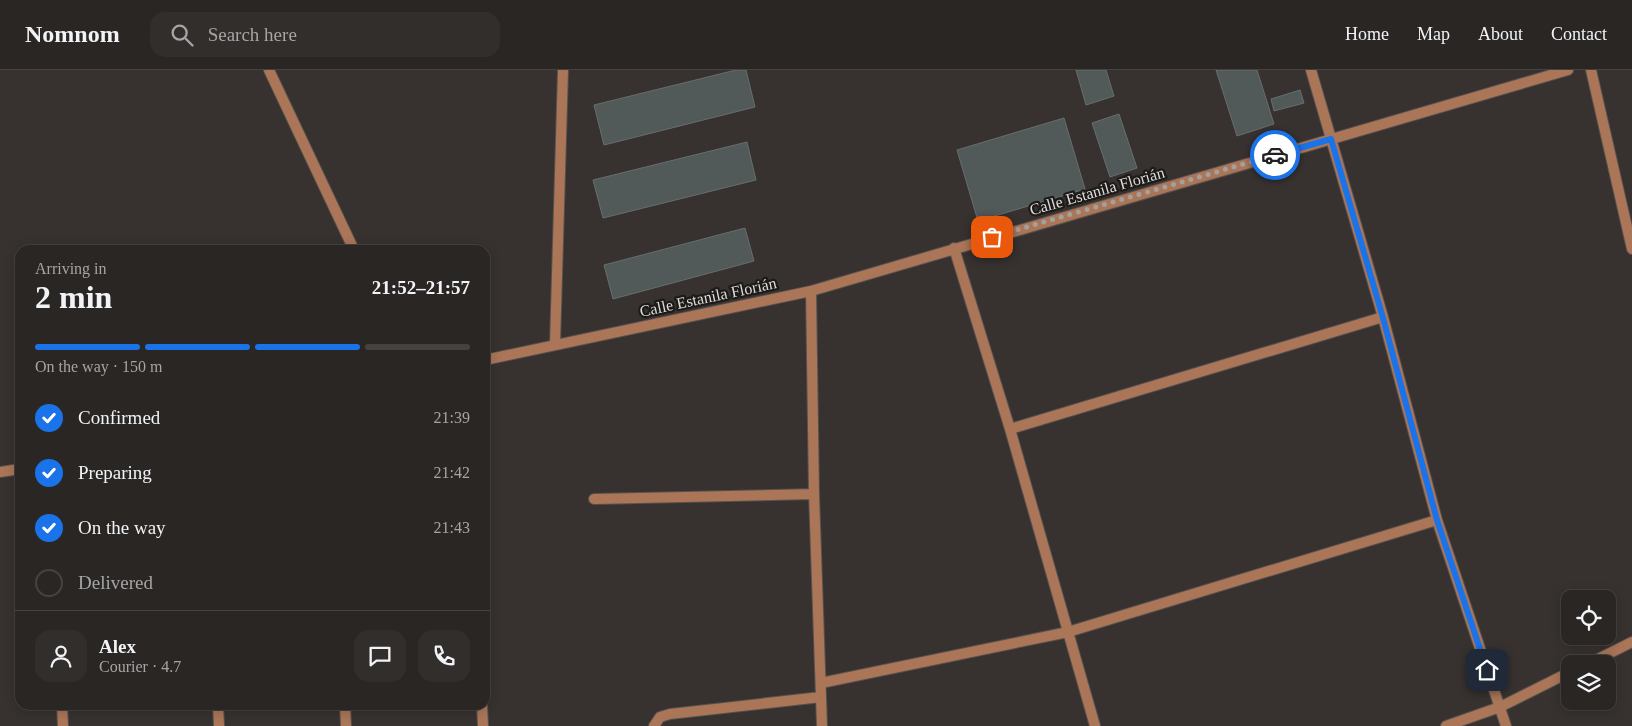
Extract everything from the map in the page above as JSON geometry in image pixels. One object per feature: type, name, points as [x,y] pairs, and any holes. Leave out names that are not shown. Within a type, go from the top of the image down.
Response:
[{"type":"street","points":[[269,70],[352,245]]},
{"type":"street","points":[[556,344],[563,70]]},
{"type":"street","points":[[1311,70],[1383,318],[1437,520],[1506,726]]},
{"type":"street","name":"Calle Estanila Florián","points":[[490,359],[811,291],[1568,70]]},
{"type":"street","points":[[1591,70],[1632,249]]},
{"type":"street","points":[[954,248],[1010,428],[1095,726]]},
{"type":"street","points":[[811,291],[814,494],[822,726]]},
{"type":"street","points":[[1010,428],[1383,318]]},
{"type":"street","points":[[0,472],[15,470]]},
{"type":"street","points":[[594,499],[814,494]]},
{"type":"street","points":[[821,683],[1068,632],[1437,520]]},
{"type":"street","points":[[1606,655],[1632,642]]},
{"type":"street","points":[[1446,726],[1500,707],[1561,676]]},
{"type":"street","points":[[654,726],[660,717],[670,714],[821,697]]},
{"type":"street","points":[[62,710],[63,726]]},
{"type":"street","points":[[218,710],[219,726]]},
{"type":"street","points":[[345,710],[346,726]]},
{"type":"street","points":[[482,710],[483,726]]},
{"type":"building","points":[[736,70],[746,70],[755,107],[604,145],[594,105]]},
{"type":"building","points":[[1076,70],[1106,70],[1114,96],[1086,105]]},
{"type":"building","points":[[1216,70],[1257,70],[1274,124],[1237,136]]},
{"type":"building","points":[[1300,90],[1304,103],[1274,111],[1271,99]]},
{"type":"building","points":[[1119,114],[1137,168],[1110,177],[1092,123]]},
{"type":"building","points":[[1064,118],[1085,189],[978,221],[957,150]]},
{"type":"building","points":[[747,142],[756,180],[603,218],[593,180]]},
{"type":"building","points":[[745,228],[754,261],[613,299],[604,265]]},
{"type":"way so far","points":[[992,237],[1275,155]]},
{"type":"route","points":[[1275,155],[1331,139],[1383,318],[1437,520],[1487,670]]}]
